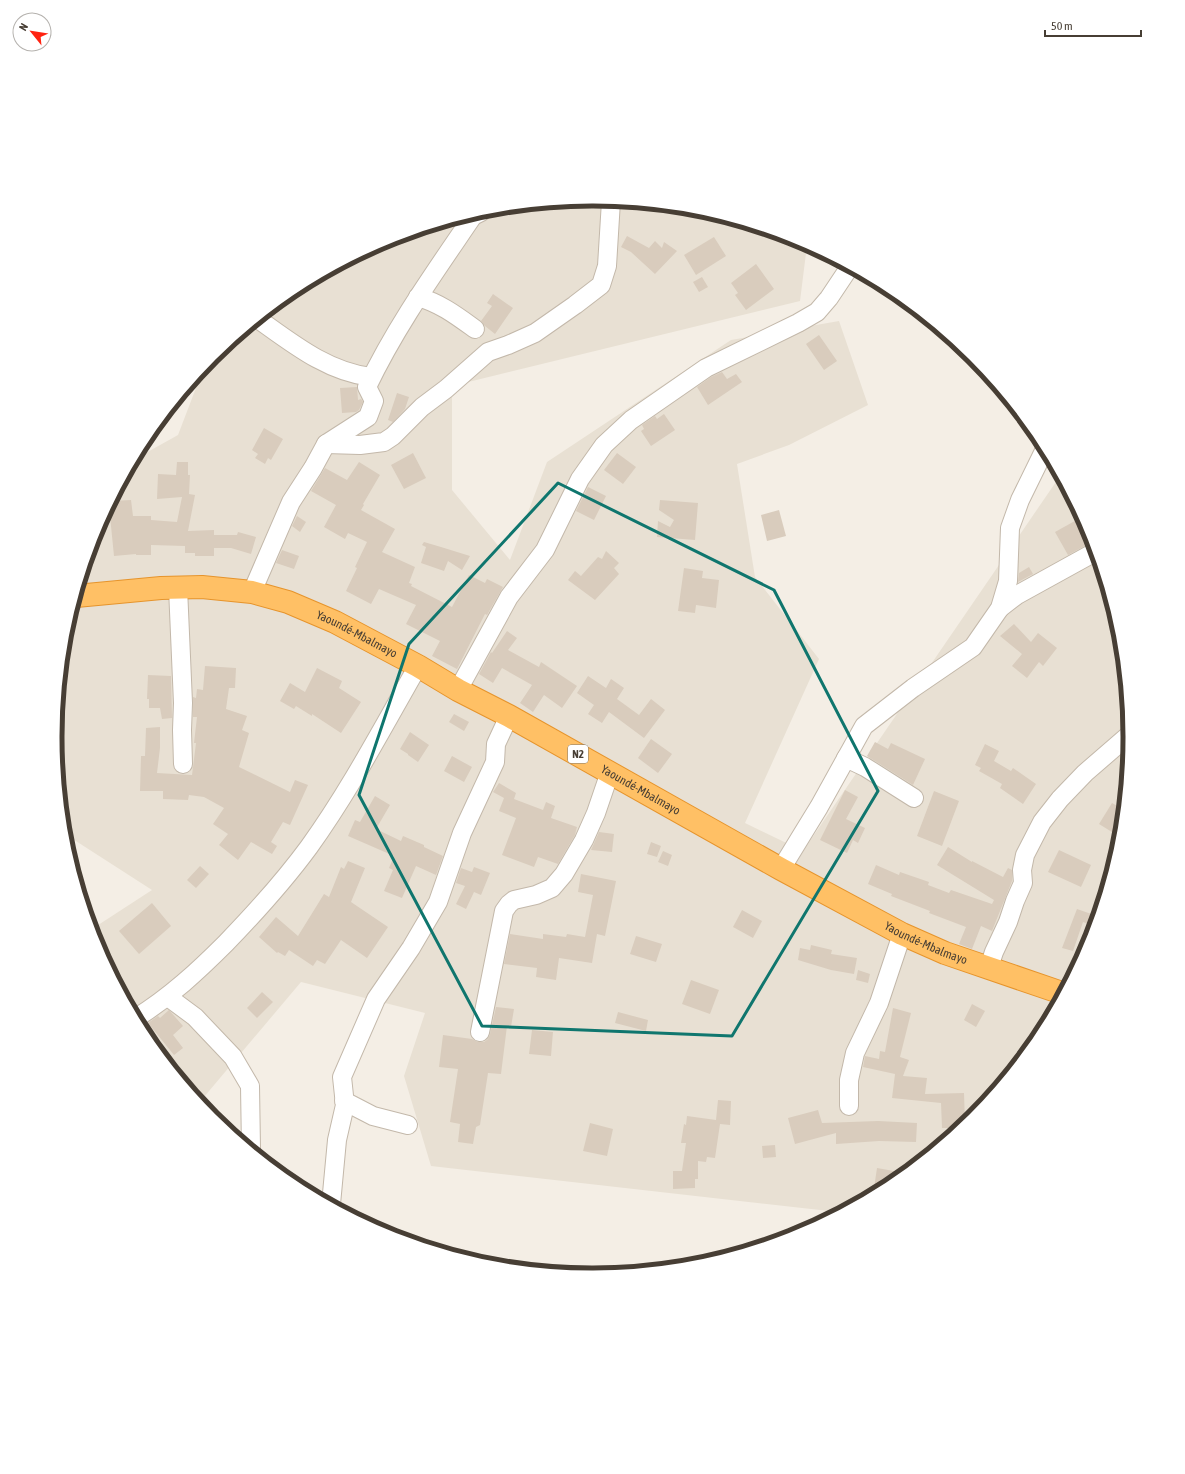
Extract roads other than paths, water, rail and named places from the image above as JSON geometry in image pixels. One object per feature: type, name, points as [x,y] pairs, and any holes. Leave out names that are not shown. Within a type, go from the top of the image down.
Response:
[{"type":"highway","name":"Yaoundé-Mbalmayo","points":[[81,595],[114,591],[202,587],[252,592],[288,602],[335,622],[418,666],[458,690],[509,716],[781,869],[902,934],[945,953],[1058,991]]},
{"type":"street","points":[[326,444],[360,445],[384,442],[393,436],[422,407],[446,389],[488,352],[535,333],[601,285],[607,266],[611,207]]},
{"type":"street","points":[[252,592],[291,502],[313,468],[326,444],[368,417],[374,400],[367,387],[382,355],[418,297],[470,222]]},
{"type":"street","points":[[458,690],[509,597],[545,550],[580,479],[604,446],[631,420],[706,368],[798,323],[817,312],[829,298],[847,272]]},
{"type":"street","points":[[418,297],[431,301],[454,313],[475,329]]},
{"type":"street","points":[[262,322],[310,355],[338,370],[355,375],[372,377]]},
{"type":"street","points":[[781,869],[819,807],[864,726],[913,688],[974,647],[1000,608],[1008,581],[1010,528],[1020,500],[1042,455]]},
{"type":"street","points":[[1000,608],[1016,595],[1091,554]]},
{"type":"street","points":[[178,588],[183,703],[183,764]]},
{"type":"street","points":[[141,1015],[159,1004],[198,971],[261,907],[309,846],[351,783],[418,666]]},
{"type":"street","points":[[332,1198],[337,1140],[345,1105],[342,1077],[376,999],[411,948],[438,902],[462,833],[495,762],[496,744],[509,716]]},
{"type":"street","points":[[989,968],[994,952],[1008,922],[1023,883],[1022,870],[1025,855],[1042,822],[1060,799],[1085,773],[1123,740]]},
{"type":"street","points":[[846,758],[865,767],[914,798]]},
{"type":"street","points":[[480,1032],[504,911],[514,900],[536,895],[552,888],[564,874],[584,840],[596,813],[610,772]]},
{"type":"street","points":[[849,1106],[849,1080],[855,1053],[879,1003],[902,934]]},
{"type":"street","points":[[168,997],[194,1017],[233,1057],[250,1086],[251,1142]]},
{"type":"street","points":[[344,1101],[373,1116],[408,1125]]}]
